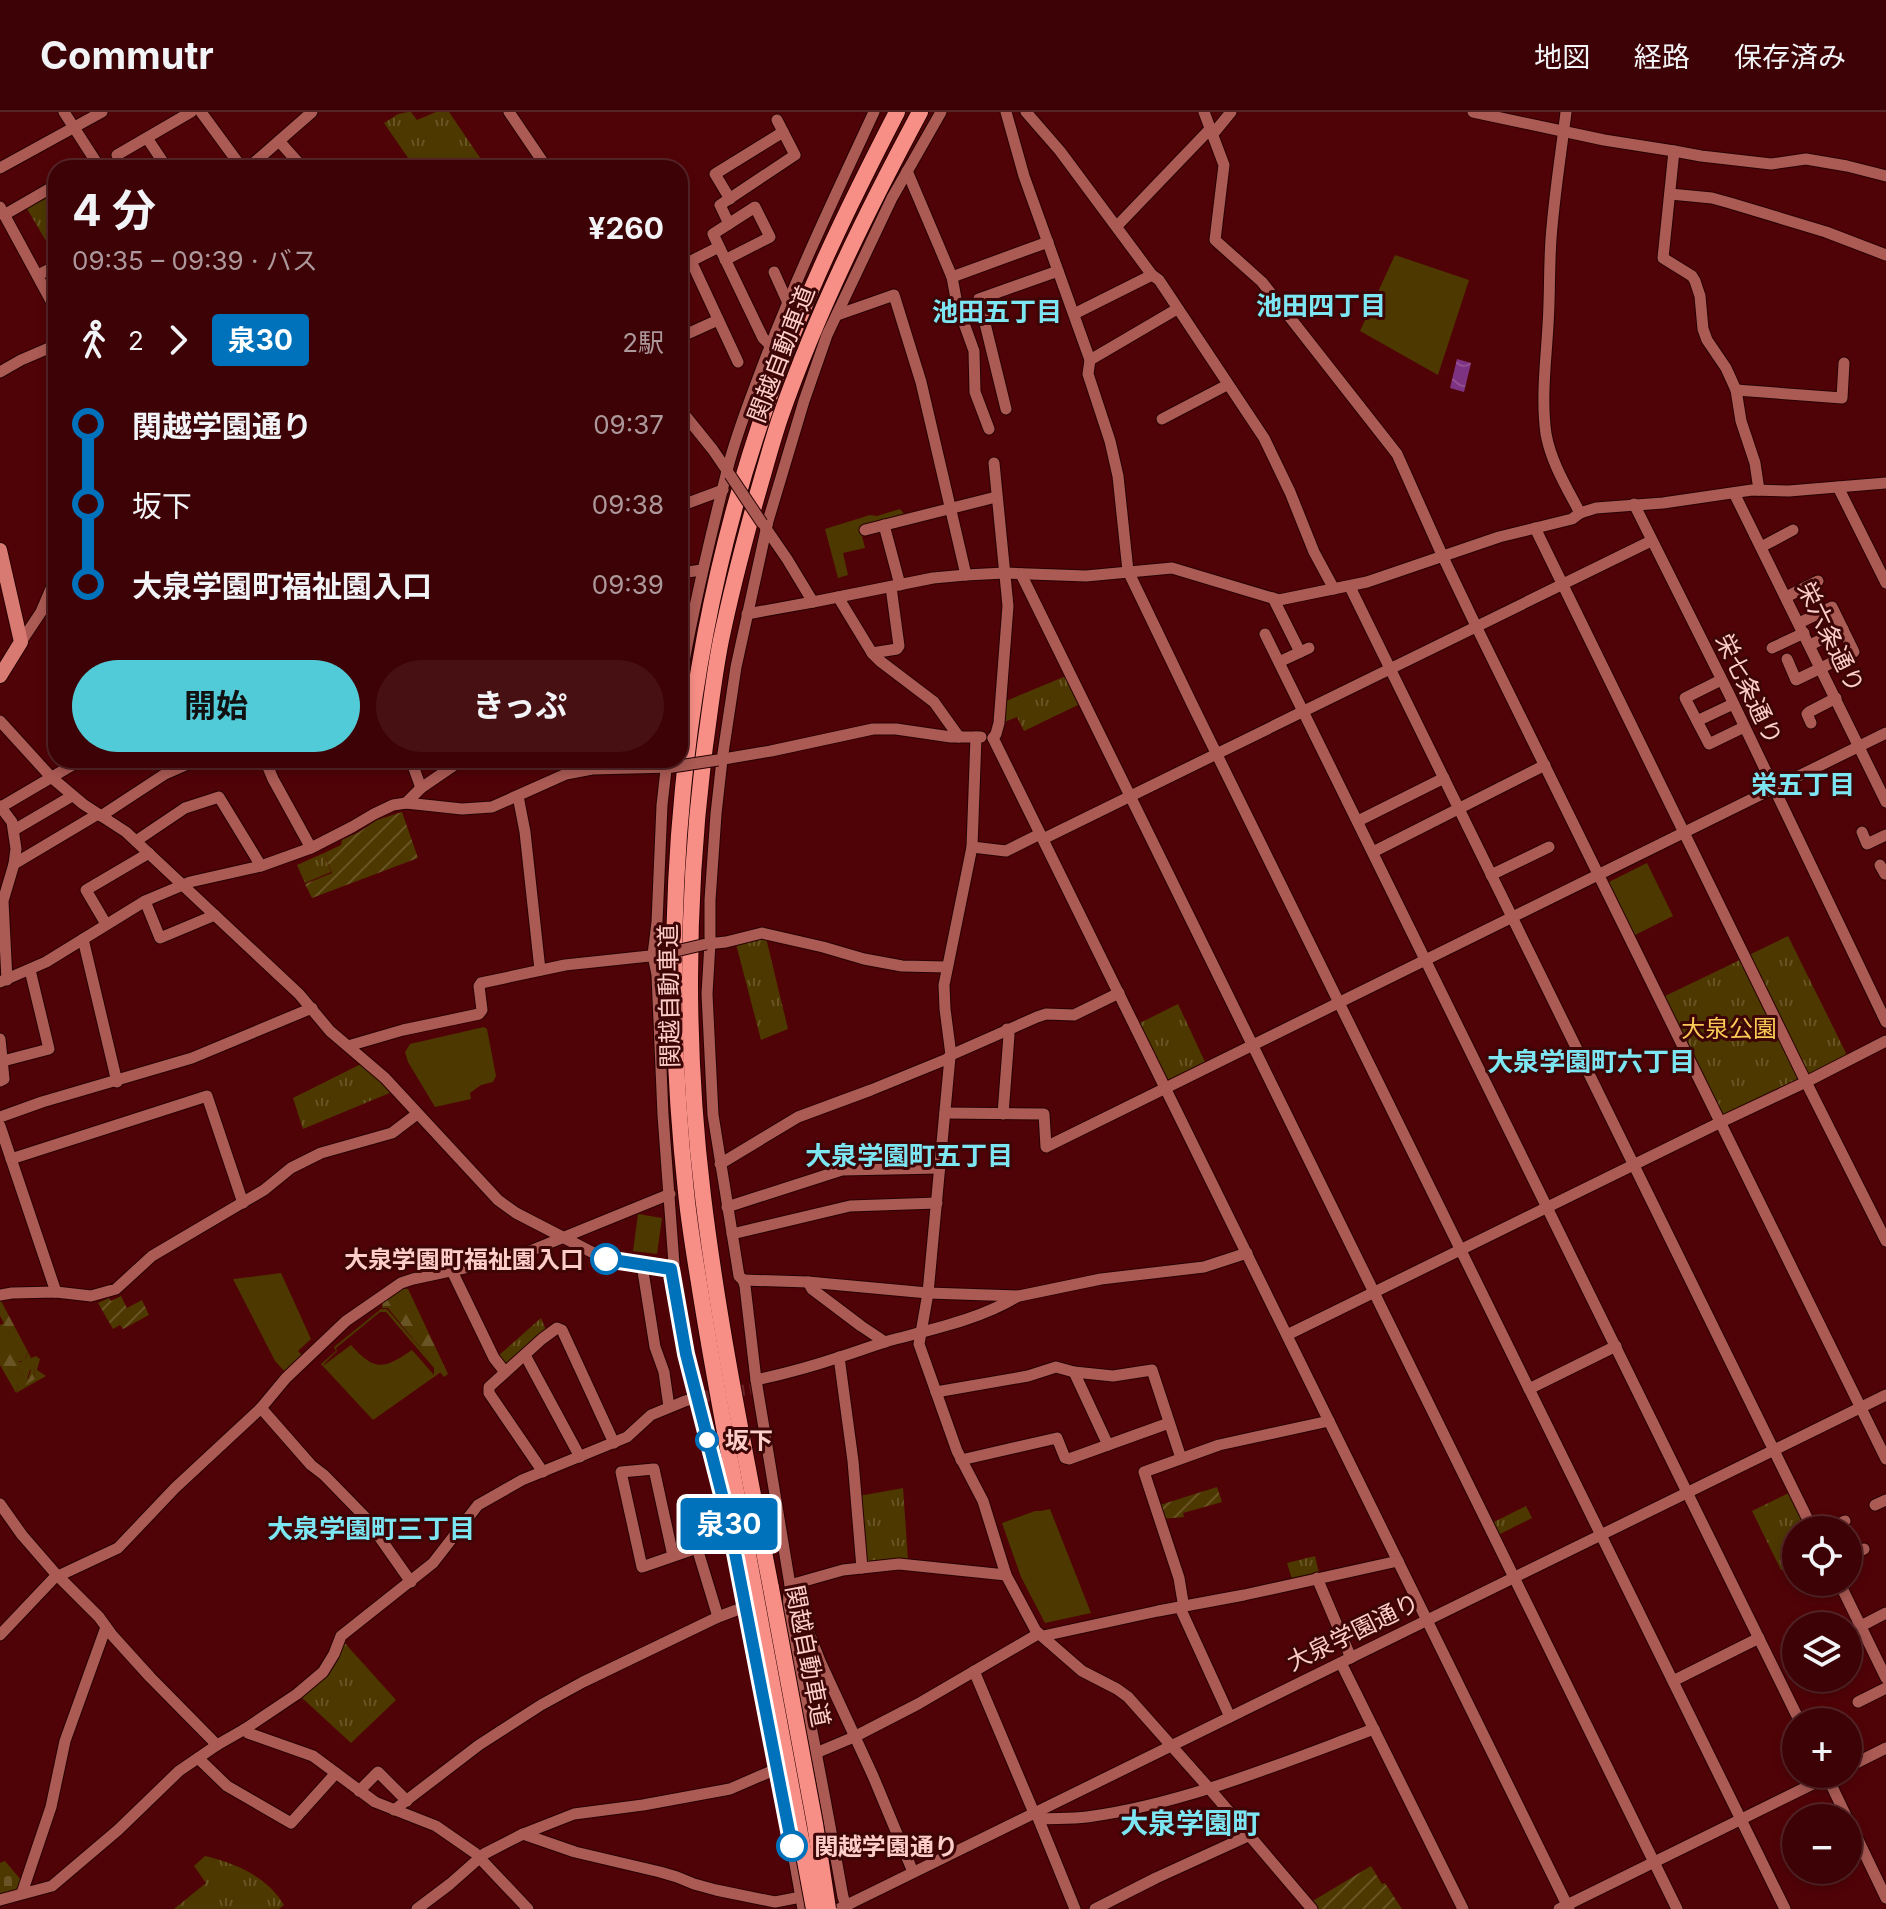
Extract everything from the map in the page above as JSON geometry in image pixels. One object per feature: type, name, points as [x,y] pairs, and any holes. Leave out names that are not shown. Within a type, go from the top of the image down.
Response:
[{"type":"highway","name":"関越自動車道","points":[[688,742],[711,609],[743,480],[782,362],[816,277],[897,112]]},
{"type":"highway","name":"関越自動車道","points":[[841,1908],[815,1824],[757,1595],[736,1401],[703,1196],[691,1019],[693,860],[720,643],[739,560],[780,419],[832,288],[920,112]]},
{"type":"highway","name":"関越自動車道","points":[[685,768],[675,901],[674,997],[686,1197],[707,1333],[814,1909]]},
{"type":"main road","points":[[0,550],[21,642],[0,676]]},
{"type":"street","points":[[64,112],[94,160]]},
{"type":"street","points":[[0,168],[102,112]]},
{"type":"street","points":[[117,155],[191,112]]},
{"type":"street","points":[[201,112],[236,160]]},
{"type":"street","points":[[257,160],[312,112]]},
{"type":"street","points":[[509,112],[542,160]]},
{"type":"street","points":[[688,619],[723,490],[770,345],[874,112]]},
{"type":"street","points":[[841,1908],[817,1752],[788,1606],[789,1590],[755,1386],[743,1280],[739,1276],[711,1097],[707,994],[710,900],[720,760],[765,527],[827,335],[875,231],[941,112]]},
{"type":"street","points":[[1006,112],[1024,176],[1090,360],[1088,374],[1118,476],[1128,571],[1785,1909]]},
{"type":"street","points":[[1026,112],[1060,151],[1152,275],[1159,280],[1264,438],[1314,552],[1334,589]]},
{"type":"street","points":[[1204,112],[1224,165],[1215,240],[1262,282],[1397,454],[1476,626],[1886,1459]]},
{"type":"street","points":[[1117,226],[1231,112]]},
{"type":"street","points":[[1473,112],[1563,132],[1674,151],[1771,164],[1806,159],[1886,176]]},
{"type":"street","points":[[1566,112],[1551,243],[1545,410],[1549,446],[1580,513]]},
{"type":"street","points":[[729,224],[720,205],[795,155],[777,120]]},
{"type":"street","points":[[730,199],[715,174],[783,132]]},
{"type":"street","points":[[147,138],[158,160]]},
{"type":"street","points":[[279,141],[296,160]]},
{"type":"street","points":[[1674,151],[1663,258],[1692,276],[1700,296],[1707,340],[1736,390],[1759,490]]},
{"type":"street","points":[[907,171],[952,277],[957,304],[974,351],[975,392],[989,429]]},
{"type":"street","points":[[48,189],[2,211],[48,294]]},
{"type":"street","points":[[1670,194],[1730,203],[1826,232],[1886,255]]},
{"type":"street","points":[[725,260],[770,237],[755,207],[713,234],[725,260],[763,338],[770,345]]},
{"type":"street","points":[[952,277],[1048,242]]},
{"type":"street","points":[[719,247],[691,261],[738,362]]},
{"type":"street","points":[[38,275],[48,270]]},
{"type":"street","points":[[1006,409],[979,299],[1058,271]]},
{"type":"street","points":[[774,272],[788,303]]},
{"type":"street","points":[[1074,314],[1152,275]]},
{"type":"street","points":[[837,315],[894,295],[921,382],[966,575]]},
{"type":"street","points":[[1090,360],[1177,309]]},
{"type":"street","points":[[688,334],[718,320]]},
{"type":"street","points":[[0,372],[48,349]]},
{"type":"street","points":[[1736,390],[1842,398],[1844,363]]},
{"type":"street","points":[[1162,419],[1227,385]]},
{"type":"street","points":[[688,419],[729,473],[813,602]]},
{"type":"street","points":[[993,738],[999,723],[1008,606],[994,463]]},
{"type":"street","points":[[747,614],[966,575],[1086,576],[1172,568],[1279,600],[1350,587],[1499,537],[1572,519],[1596,508],[1759,490],[1789,491],[1886,483]]},
{"type":"street","points":[[1838,487],[1886,583]]},
{"type":"street","points":[[688,503],[723,490]]},
{"type":"street","name":"栄六条通り","points":[[1734,493],[1886,802]]},
{"type":"street","points":[[865,530],[996,497]]},
{"type":"street","name":"栄七条通り","points":[[1634,504],[1886,1022]]},
{"type":"street","points":[[872,653],[897,649],[899,646],[895,586],[884,525]]},
{"type":"street","points":[[1535,528],[1886,1241]]},
{"type":"street","points":[[1761,547],[1793,530]]},
{"type":"street","points":[[972,847],[1006,851],[1131,797],[1651,541]]},
{"type":"street","points":[[688,572],[702,570]]},
{"type":"street","points":[[1021,574],[1677,1909]]},
{"type":"street","points":[[1786,597],[1818,581]]},
{"type":"street","points":[[1350,587],[1806,1516]]},
{"type":"street","points":[[21,642],[48,596]]},
{"type":"street","points":[[838,597],[872,653],[934,702],[959,737]]},
{"type":"street","points":[[1273,598],[1305,650],[1279,662]]},
{"type":"street","points":[[1772,648],[1832,607],[1854,652],[1796,680],[1787,659]]},
{"type":"street","points":[[1810,645],[1843,629]]},
{"type":"street","points":[[1265,634],[1793,1708]]},
{"type":"street","points":[[1721,680],[1685,698],[1709,744],[1744,727]]},
{"type":"street","points":[[1811,723],[1809,712],[1836,698]]},
{"type":"street","points":[[1697,721],[1733,704]]},
{"type":"street","points":[[0,721],[51,777],[72,796],[126,832],[299,994],[330,1031],[385,1078],[498,1200],[516,1213],[609,1261],[671,1269]]},
{"type":"street","points":[[688,763],[720,760],[873,729],[993,738]]},
{"type":"street","points":[[945,1113],[1044,1114],[1046,1147],[1886,733]]},
{"type":"street","points":[[976,737],[972,847],[944,985],[951,1056],[928,1293],[919,1344],[961,1460],[983,1501],[1006,1575],[1041,1635],[1082,1671],[1128,1697],[1312,1909]]},
{"type":"street","points":[[993,738],[1427,1620],[1565,1908],[1804,1788]]},
{"type":"street","points":[[1373,852],[1545,765]]},
{"type":"street","points":[[67,768],[0,807],[12,822],[16,849],[3,901],[3,981],[30,970],[145,901],[183,884],[261,866],[311,848],[393,805],[492,807],[566,774],[618,768]]},
{"type":"street","points":[[14,864],[179,768]]},
{"type":"street","points":[[268,768],[311,848]]},
{"type":"street","points":[[414,768],[421,788]]},
{"type":"street","points":[[406,803],[421,788],[450,768]]},
{"type":"street","points":[[523,1834],[575,1852],[667,1874],[716,1890],[775,1902],[802,1903],[778,1769],[757,1595],[725,1506],[681,1332],[671,1269],[674,1264],[656,955],[662,805],[668,768]]},
{"type":"street","points":[[1358,821],[1444,778]]},
{"type":"street","points":[[14,830],[72,796]]},
{"type":"street","points":[[518,796],[525,832],[540,970]]},
{"type":"street","points":[[136,841],[185,808],[219,797],[261,866]]},
{"type":"street","points":[[1862,832],[1867,844],[1886,835]]},
{"type":"street","points":[[1491,875],[1549,847]]},
{"type":"street","points":[[106,924],[86,890],[149,853]]},
{"type":"street","points":[[145,901],[160,938],[215,915]]},
{"type":"street","points":[[348,1046],[403,1030],[479,1014],[482,1010],[481,983],[565,965],[656,955],[762,933],[889,964],[947,967]]},
{"type":"street","points":[[83,939],[117,1082]]},
{"type":"street","points":[[3,1061],[49,1049],[30,970]]},
{"type":"street","points":[[720,1164],[798,1117],[871,1090],[1007,1029],[1046,1014],[1074,1015],[1119,993]]},
{"type":"street","points":[[0,1117],[192,1058],[312,1008]]},
{"type":"street","points":[[1003,1114],[1007,1029]]},
{"type":"street","points":[[0,1039],[4,1079],[0,1081]]},
{"type":"street","points":[[1287,1335],[1886,1041]]},
{"type":"street","points":[[11,1159],[207,1096],[243,1203]]},
{"type":"street","points":[[0,1295],[56,1292],[91,1296],[116,1289],[152,1256],[243,1203],[307,1160],[391,1134],[417,1114]]},
{"type":"street","points":[[0,1126],[56,1292]]},
{"type":"street","points":[[727,1207],[842,1170],[940,1168]]},
{"type":"street","points":[[0,1635],[58,1576],[115,1550],[175,1488],[261,1408],[286,1378],[356,1313],[401,1283],[530,1251],[670,1194]]},
{"type":"street","points":[[732,1234],[850,1206],[937,1203]]},
{"type":"street","points":[[743,1280],[1019,1296],[1101,1279],[1204,1267],[1247,1253]]},
{"type":"street","points":[[642,1265],[655,1347],[664,1372],[669,1407]]},
{"type":"street","points":[[452,1271],[494,1358],[505,1372]]},
{"type":"street","points":[[808,1282],[812,1289],[885,1342]]},
{"type":"street","points":[[755,1386],[921,1333],[1006,1304],[1019,1296]]},
{"type":"street","points":[[543,1472],[489,1393],[489,1387],[557,1328],[562,1330],[614,1443]]},
{"type":"street","points":[[1529,1389],[1616,1346]]},
{"type":"street","points":[[525,1355],[580,1457]]},
{"type":"street","points":[[839,1357],[853,1461],[862,1568]]},
{"type":"street","points":[[936,1392],[1028,1376],[1056,1367],[1117,1376],[1152,1370],[1181,1458]]},
{"type":"street","points":[[1074,1372],[1108,1445]]},
{"type":"street","name":"大泉学園通り","points":[[841,1908],[1036,1815],[1886,1395]]},
{"type":"street","points":[[0,1900],[52,1886],[118,1830],[179,1771],[297,1694],[323,1672],[341,1636],[433,1563],[478,1505],[522,1480],[627,1437],[651,1415],[698,1398]]},
{"type":"street","points":[[261,1408],[311,1465],[366,1518],[411,1582]]},
{"type":"street","points":[[1230,1717],[1182,1612],[1179,1578],[1144,1472],[1219,1445],[1329,1421]]},
{"type":"street","points":[[961,1460],[1057,1438],[1065,1458],[1069,1459],[1169,1423]]},
{"type":"street","points":[[673,1556],[654,1469],[621,1472],[642,1567],[673,1556],[696,1543],[718,1617]]},
{"type":"street","points":[[0,1504],[58,1576],[217,1745]]},
{"type":"street","points":[[422,1908],[480,1857],[523,1834],[580,1812],[643,1805],[730,1789],[854,1737],[1041,1635],[1398,1561]]},
{"type":"street","points":[[394,1810],[479,1745],[541,1705],[757,1595],[789,1590],[843,1570],[899,1564],[1006,1575]]},
{"type":"street","points":[[1317,1578],[1374,1729],[1463,1909]]},
{"type":"street","points":[[789,1590],[913,1872]]},
{"type":"street","points":[[1862,1625],[1886,1613]]},
{"type":"street","points":[[22,1893],[51,1807],[65,1741],[106,1627]]},
{"type":"street","points":[[1862,1628],[1884,1671]]},
{"type":"street","points":[[793,1634],[807,1630]]},
{"type":"street","points":[[1673,1681],[1759,1638]]},
{"type":"street","points":[[974,1671],[1075,1909]]},
{"type":"street","points":[[1858,1702],[1886,1688]]},
{"type":"street","points":[[245,1729],[248,1733],[313,1756],[375,1802],[436,1826],[480,1857],[528,1909]]},
{"type":"street","points":[[1036,1815],[1086,1817],[1164,1801],[1244,1777],[1374,1729]]},
{"type":"street","points":[[1862,1760],[1883,1750],[1886,1763]]},
{"type":"street","points":[[198,1758],[227,1786],[291,1823],[336,1773]]},
{"type":"street","points":[[359,1791],[378,1772],[407,1801]]},
{"type":"street","points":[[1095,1909],[1248,1836]]},
{"type":"street","points":[[1862,1848],[1886,1898]]},
{"type":"green space","points":[[411,112],[417,120],[436,112],[449,112],[482,160],[409,160],[384,123],[398,114]]},
{"type":"green space","points":[[48,195],[48,244],[26,207]]},
{"type":"green space","points":[[1395,255],[1469,280],[1438,375],[1360,331]]},
{"type":"green space","points":[[900,509],[905,515],[860,528],[865,548],[843,553],[848,575],[838,578],[825,529]]},
{"type":"green space","points":[[1066,676],[1080,704],[1024,731],[1017,717],[1002,723],[1006,701]]},
{"type":"green space","points":[[402,812],[418,858],[312,898],[305,884],[332,873],[324,853],[377,820]]},
{"type":"green space","points":[[324,853],[331,872],[305,883],[297,865]]},
{"type":"green space","points":[[1647,863],[1673,916],[1633,936],[1607,883]]},
{"type":"green space","name":"大泉公園","points":[[1788,936],[1847,1055],[1808,1076],[1749,955]]},
{"type":"green space","points":[[766,938],[788,1029],[761,1040],[736,944]]},
{"type":"green space","name":"大泉公園","points":[[1744,958],[1799,1080],[1727,1115],[1722,1114],[1663,997]]},
{"type":"green space","points":[[1178,1004],[1206,1064],[1171,1081],[1165,1079],[1138,1024]]},
{"type":"green space","points":[[484,1027],[487,1029],[496,1076],[493,1082],[481,1085],[470,1093],[471,1099],[435,1107],[405,1052],[410,1044]]},
{"type":"green space","points":[[361,1064],[392,1092],[303,1129],[293,1098]]},
{"type":"green space","points":[[638,1214],[662,1218],[657,1254],[633,1251]]},
{"type":"green space","points":[[281,1273],[311,1339],[298,1351],[303,1356],[286,1373],[275,1361],[233,1279]]},
{"type":"green space","points":[[402,1288],[408,1289],[448,1374],[444,1377],[388,1308],[382,1308],[383,1300]]},
{"type":"green space","points":[[121,1296],[127,1308],[142,1300],[149,1315],[123,1329],[120,1325],[113,1329],[98,1303]]},
{"type":"green space","points":[[0,1299],[28,1352],[24,1361],[17,1361],[17,1368],[28,1379],[34,1368],[35,1379],[26,1385],[18,1384],[16,1393],[0,1365],[0,1325],[4,1323],[0,1316]]},
{"type":"green space","points":[[381,1309],[387,1309],[441,1372],[373,1420],[321,1364],[336,1351],[334,1347]],"holes":[[[380,1312],[386,1312],[434,1368],[434,1375],[412,1350],[380,1365],[367,1360],[351,1345],[324,1365],[337,1351],[336,1348]]]},
{"type":"green space","points":[[541,1318],[546,1330],[508,1364],[504,1363],[498,1356]]},
{"type":"green space","points":[[28,1352],[31,1358],[36,1356],[40,1359],[37,1370],[46,1376],[16,1393],[18,1384],[28,1384],[35,1377],[34,1368],[27,1379],[17,1368],[17,1361],[26,1358]]},
{"type":"green space","points":[[1217,1487],[1222,1502],[1183,1513],[1184,1517],[1162,1519],[1160,1505]]},
{"type":"green space","points":[[903,1488],[908,1560],[868,1563],[865,1559],[859,1496]]},
{"type":"green space","points":[[1793,1491],[1805,1516],[1782,1516],[1782,1570],[1781,1570],[1752,1511]]},
{"type":"green space","points":[[1526,1506],[1532,1518],[1498,1535],[1492,1523]]},
{"type":"green space","points":[[1050,1509],[1091,1613],[1045,1623],[1021,1577],[1002,1523]]},
{"type":"green space","points":[[1315,1556],[1319,1573],[1292,1579],[1287,1563]]},
{"type":"green space","points":[[342,1640],[396,1700],[351,1743],[301,1697]]},
{"type":"green space","points":[[205,1856],[228,1863],[260,1879],[284,1905],[279,1909],[174,1909],[206,1883],[194,1866]]},
{"type":"green space","points":[[5,1861],[21,1880],[17,1891],[0,1897],[0,1863]]},
{"type":"green space","points":[[1371,1866],[1402,1909],[1317,1909],[1311,1902]]},
{"type":"water","points":[[1457,359],[1471,363],[1464,392],[1450,388]]},
{"type":"tunnel","points":[[701,1397],[751,1389]]},
{"type":"bus line","name":"泉30","points":[[606,1259],[671,1269],[696,1398],[729,1522],[792,1846]]},
{"type":"place","name":"大泉学園町福祉園入口","points":[[606,1259]]},
{"type":"place","name":"坂下","points":[[707,1440]]},
{"type":"place","name":"関越学園通り","points":[[792,1846]]},
{"type":"district","name":"池田四丁目","points":[[1321,305]]},
{"type":"district","name":"池田五丁目","points":[[997,311]]},
{"type":"district","name":"栄五丁目","points":[[1803,784]]},
{"type":"district","name":"大泉学園町六丁目","points":[[1591,1061]]},
{"type":"district","name":"大泉学園町五丁目","points":[[909,1155]]},
{"type":"district","name":"大泉学園町三丁目","points":[[371,1528]]},
{"type":"district","name":"大泉学園町","points":[[1190,1823]]}]
